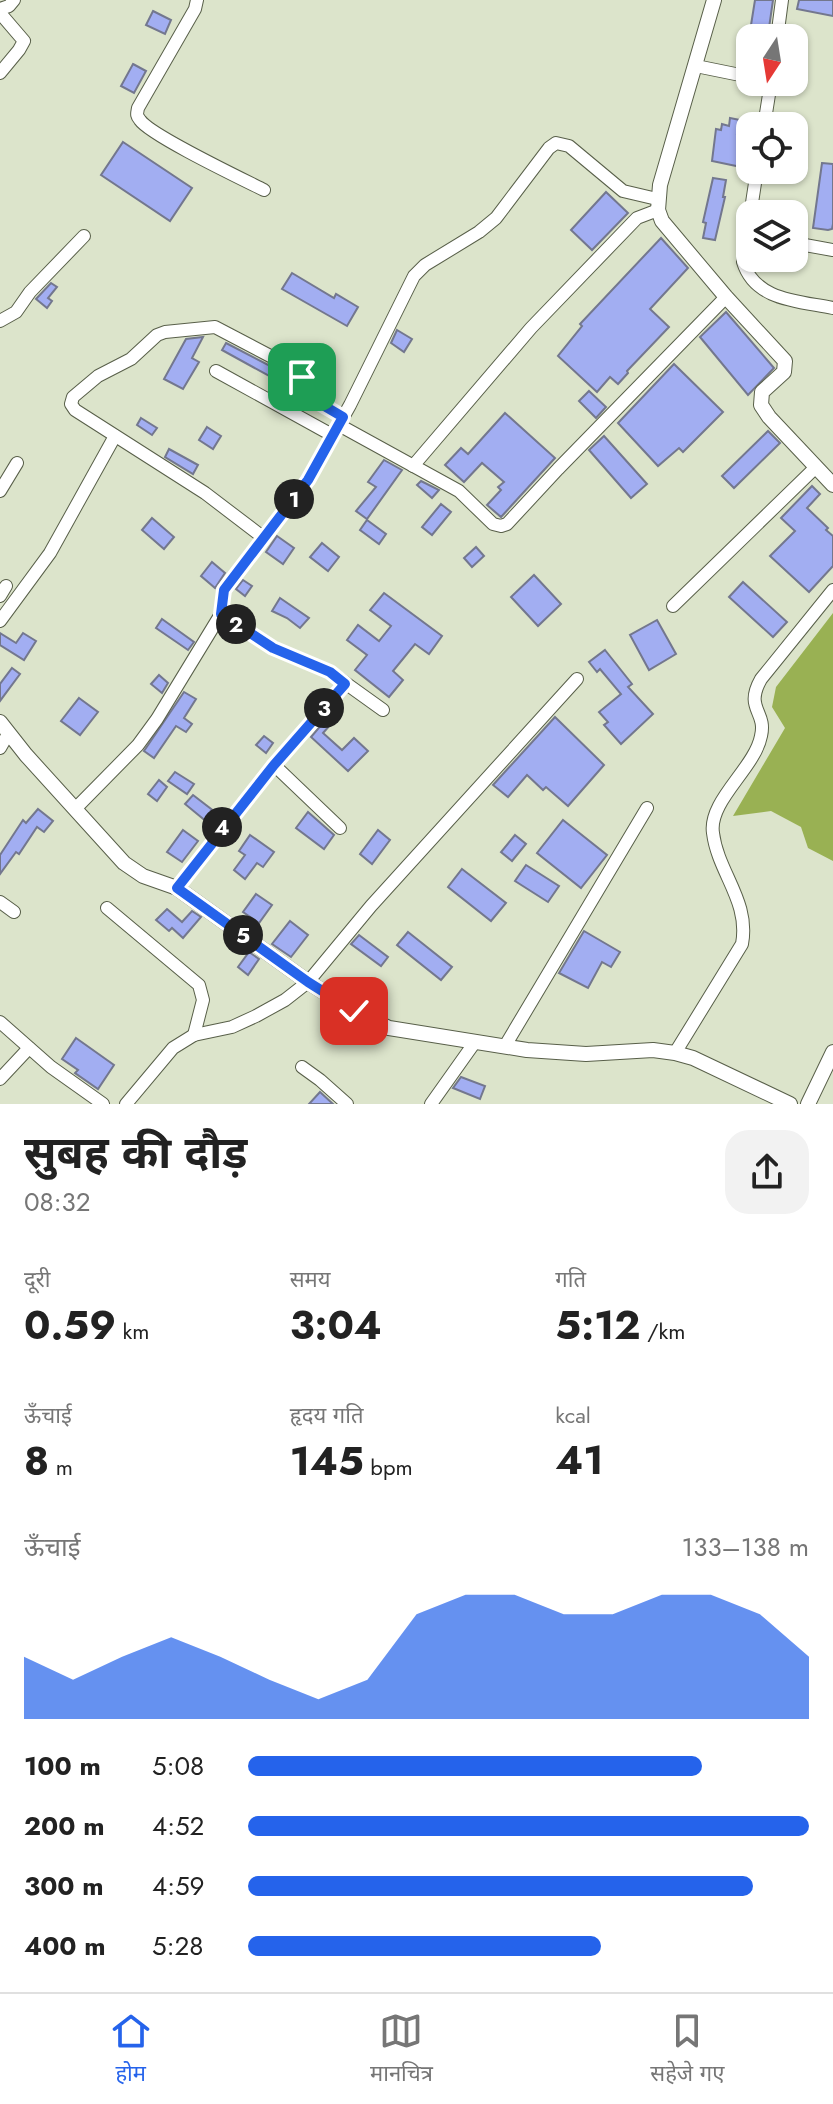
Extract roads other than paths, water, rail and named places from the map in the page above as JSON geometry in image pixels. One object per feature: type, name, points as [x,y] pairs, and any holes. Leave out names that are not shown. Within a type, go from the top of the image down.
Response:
[{"type":"street","points":[[0,73],[24,41],[0,11],[14,0]]},
{"type":"street","points":[[197,0],[195,9],[138,108],[137,117],[165,138],[264,190]]},
{"type":"street","points":[[714,0],[658,205],[662,221],[785,361],[784,372],[762,392],[761,405],[833,485]]},
{"type":"street","points":[[779,24],[782,0]]},
{"type":"street","points":[[696,66],[736,74]]},
{"type":"street","points":[[76,808],[145,737],[221,614],[224,590],[308,480],[414,276],[425,265],[469,239],[496,218],[556,143],[569,146],[623,191],[658,205]]},
{"type":"street","points":[[413,466],[531,328],[637,218],[658,205]]},
{"type":"street","points":[[0,321],[16,312],[40,281],[84,236]]},
{"type":"street","points":[[808,246],[833,250]]},
{"type":"street","points":[[747,272],[760,289],[783,298],[833,308]]},
{"type":"street","points":[[216,371],[338,426],[459,491],[493,524],[501,526],[507,524],[726,297]]},
{"type":"street","points":[[264,538],[205,493],[75,410],[71,404],[73,397],[98,376],[131,359],[157,335],[215,327],[295,369],[302,377],[309,397],[338,426]]},
{"type":"street","points":[[0,621],[50,553],[115,436]]},
{"type":"street","points":[[0,491],[17,463]]},
{"type":"street","points":[[673,606],[816,467]]},
{"type":"street","points":[[675,1053],[742,944],[745,927],[742,911],[715,846],[712,830],[714,816],[754,753],[761,736],[762,722],[754,705],[754,692],[761,679],[833,590]]},
{"type":"street","points":[[221,614],[273,648],[330,672],[383,710]]},
{"type":"street","points":[[132,1102],[173,1048],[194,1035],[232,1027],[256,1016],[285,1000],[308,982],[371,906],[577,679]]},
{"type":"street","points":[[177,888],[274,765],[345,684]]},
{"type":"street","points":[[4,728],[124,863],[143,876],[177,888],[308,982],[354,1011],[389,1028],[505,1046],[586,1054],[653,1050],[675,1053],[693,1058],[790,1104]]},
{"type":"street","points":[[0,748],[4,728]]},
{"type":"street","points":[[274,765],[340,828]]},
{"type":"street","points":[[505,1046],[647,808]]},
{"type":"street","points":[[0,902],[14,912]]},
{"type":"street","points":[[107,908],[199,985],[203,1000],[194,1035]]},
{"type":"street","points":[[0,1022],[51,1067],[103,1104]]},
{"type":"street","points":[[431,1104],[475,1042]]},
{"type":"street","points":[[0,1079],[29,1048]]},
{"type":"street","points":[[808,1104],[833,1052]]},
{"type":"street","points":[[302,1067],[347,1104]]}]
